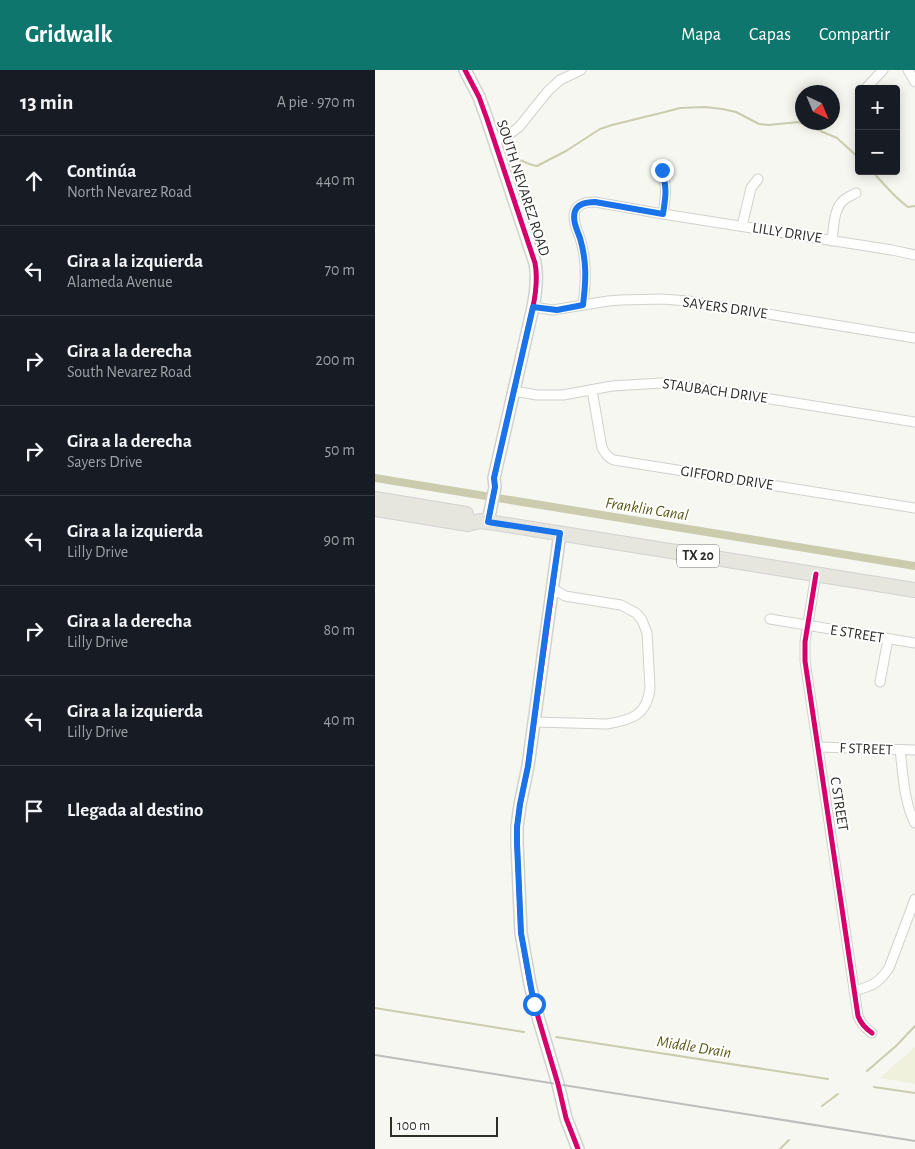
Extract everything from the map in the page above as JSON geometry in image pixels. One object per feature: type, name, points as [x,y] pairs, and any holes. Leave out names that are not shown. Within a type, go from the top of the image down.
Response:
[{"type":"main road","name":"TX 20","points":[[375,499],[560,533],[915,590]]},
{"type":"main road","name":"TX 20","points":[[375,509],[468,524],[486,519]]},
{"type":"street","name":"SOUTH NEVAREZ ROAD","points":[[465,70],[481,103],[537,272],[537,289],[486,519]]},
{"type":"street","points":[[494,141],[507,136],[519,127],[548,91],[560,80],[581,70]]},
{"type":"street","points":[[870,85],[883,70]]},
{"type":"street","points":[[908,70],[915,82]]},
{"type":"street","points":[[662,170],[666,184],[663,214]]},
{"type":"street","name":"LILLY DRIVE","points":[[742,226],[751,188],[759,179]]},
{"type":"street","name":"LILLY DRIVE","points":[[831,240],[836,213],[840,204],[856,193]]},
{"type":"street","name":"LILLY DRIVE","points":[[583,305],[586,274],[574,218],[577,208],[588,202],[915,255]]},
{"type":"street","name":"SAYERS DRIVE","points":[[533,307],[557,310],[621,300],[662,299],[688,301],[915,338]]},
{"type":"street","name":"STAUBACH DRIVE","points":[[514,391],[537,395],[553,395],[612,386],[661,383],[915,422]]},
{"type":"street","name":"GIFFORD DRIVE","points":[[592,390],[602,448],[611,459],[915,508]]},
{"type":"street","points":[[560,533],[528,766],[520,804],[517,843],[521,933],[534,1004],[559,1084],[566,1118],[578,1149]]},
{"type":"street","name":"C STREET","points":[[815,574],[805,661],[854,991],[860,1022],[872,1033]]},
{"type":"street","points":[[533,722],[607,724],[624,721],[639,714],[647,701],[650,688],[647,633],[642,620],[636,613],[621,605],[565,596],[553,589]]},
{"type":"street","name":"E STREET","points":[[770,619],[915,643]]},
{"type":"street","points":[[880,682],[888,639]]},
{"type":"street","name":"F STREET","points":[[817,747],[915,750]]},
{"type":"street","points":[[900,750],[910,813],[915,823]]},
{"type":"street","points":[[854,991],[873,985],[882,978],[891,964],[915,900]]},
{"type":"green space","points":[[915,1047],[915,1084],[880,1078]]},
{"type":"waterway","points":[[515,158],[537,166],[566,151],[600,129],[680,108],[705,107],[736,112],[759,124],[799,122],[837,138],[855,154]]},
{"type":"waterway","points":[[876,175],[908,207],[915,206]]},
{"type":"waterway","name":"Franklin Canal","points":[[375,478],[915,566]]},
{"type":"waterway","name":"Middle Drain","points":[[375,1008],[524,1032]]},
{"type":"waterway","points":[[867,1071],[896,1046],[915,1026]]},
{"type":"waterway","name":"Middle Drain","points":[[556,1037],[828,1079]]},
{"type":"waterway","name":"Middle Drain","points":[[874,1087],[915,1093]]},
{"type":"waterway","points":[[822,1106],[838,1094]]},
{"type":"waterway","points":[[780,1149],[789,1140]]},
{"type":"railway","points":[[375,1055],[915,1141]]},
{"type":"cycle path","points":[[465,70],[479,97],[487,119],[535,263],[536,274],[533,307],[494,478],[495,487],[488,522]]},
{"type":"cycle path","points":[[560,533],[528,766],[520,805],[517,843],[521,933],[530,984],[566,1118],[578,1149]]},
{"type":"cycle path","points":[[816,574],[805,642],[805,661],[858,1016],[863,1026],[872,1033]]},
{"type":"route","points":[[534,1004],[521,933],[517,827],[528,766],[560,533],[488,522],[495,487],[494,478],[533,307],[557,310],[583,305],[586,274],[584,256],[574,218],[578,206],[588,202],[595,202],[663,214],[666,184],[662,170]]}]
